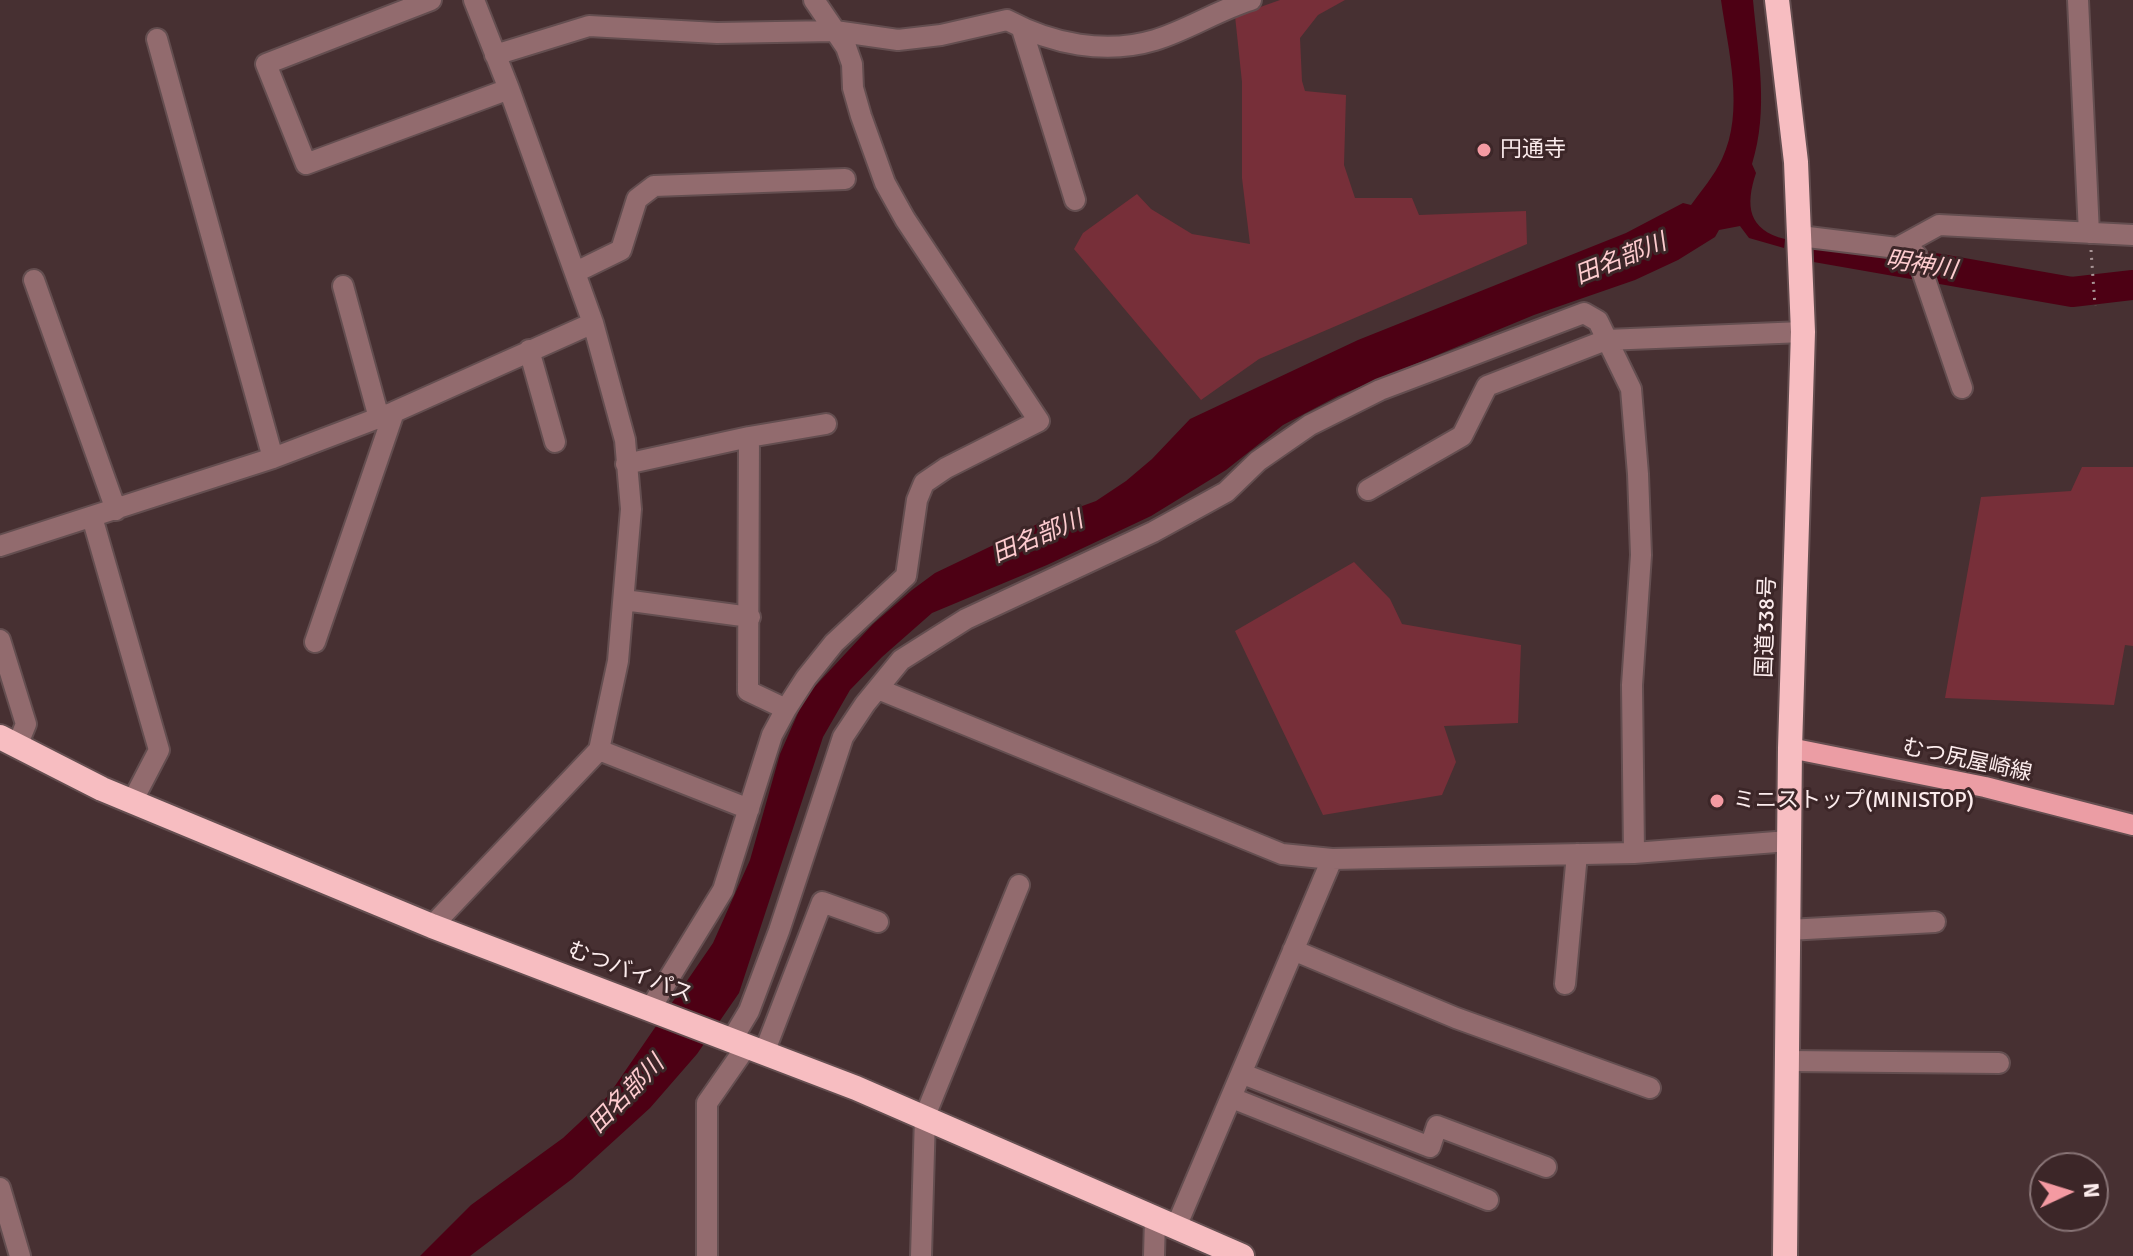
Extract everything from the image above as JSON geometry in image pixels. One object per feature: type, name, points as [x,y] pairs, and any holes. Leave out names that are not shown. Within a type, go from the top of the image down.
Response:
[{"type":"highway","name":"国道338号","points":[[1777,0],[1796,162],[1803,332],[1790,748],[1785,1256]]},
{"type":"highway","name":"むつバイパス","points":[[8,742],[132,802],[432,926],[925,1116],[1241,1256]]},
{"type":"main road","name":"むつ尻屋崎線","points":[[1790,748],[1985,787],[2133,825]]},
{"type":"street","points":[[431,0],[266,64],[306,164],[509,89]]},
{"type":"street","points":[[432,926],[599,750],[618,661],[631,509],[625,440],[593,323],[474,0]]},
{"type":"street","points":[[655,1011],[723,890],[772,735],[786,709],[834,643],[906,576],[917,500],[924,483],[975,452],[1039,421],[905,219],[885,183],[853,88],[852,64],[846,47],[814,0]]},
{"type":"street","points":[[495,55],[589,26],[717,33],[835,31],[898,40],[941,35],[1007,20],[1022,29],[1076,46],[1116,48],[1156,40],[1251,0]]},
{"type":"street","points":[[2078,0],[2089,233]]},
{"type":"street","points":[[1022,29],[1075,200]]},
{"type":"street","points":[[157,39],[273,458]]},
{"type":"street","points":[[576,272],[621,250],[637,199],[654,186],[845,179]]},
{"type":"street","points":[[1915,258],[1939,225],[2133,235]]},
{"type":"street","points":[[1801,243],[1897,248],[1915,258],[1962,388]]},
{"type":"street","points":[[34,280],[116,510]]},
{"type":"street","points":[[315,642],[386,415],[343,286]]},
{"type":"street","points":[[740,1044],[843,737],[901,660],[966,619],[1153,532],[1226,492],[1258,461],[1310,425],[1380,390],[1584,313],[1598,321],[1631,389],[1641,555],[1632,685],[1634,853]]},
{"type":"street","points":[[0,546],[273,458],[386,415],[593,323]]},
{"type":"street","points":[[1368,490],[1462,436],[1487,386],[1606,340],[1803,332]]},
{"type":"street","points":[[529,350],[555,442]]},
{"type":"street","points":[[626,464],[826,424]]},
{"type":"street","points":[[749,437],[748,691],[786,709]]},
{"type":"street","points":[[92,517],[159,750],[132,802]]},
{"type":"street","points":[[624,600],[750,617]]},
{"type":"street","points":[[0,640],[26,724],[8,742]]},
{"type":"street","points":[[878,689],[1282,854],[1332,859],[1634,853],[1789,841]]},
{"type":"street","points":[[599,750],[749,809]]},
{"type":"street","points":[[1565,984],[1577,854]]},
{"type":"street","points":[[1154,1256],[1166,1222],[1243,1074],[1332,859]]},
{"type":"street","points":[[921,1256],[925,1116],[1019,885]]},
{"type":"street","points":[[707,1256],[707,1103],[822,902],[878,922]]},
{"type":"street","points":[[1788,930],[1935,922]]},
{"type":"street","points":[[1293,950],[1456,1018],[1650,1088]]},
{"type":"street","points":[[1787,1061],[1999,1063]]},
{"type":"street","points":[[1243,1074],[1430,1147],[1437,1126],[1546,1167]]},
{"type":"street","points":[[1232,1098],[1488,1200]]},
{"type":"street","points":[[0,1188],[20,1256]]},
{"type":"path","points":[[2089,233],[2095,306]]},
{"type":"shaded area","points":[[1280,0],[1345,0],[1318,15],[1300,38],[1302,81],[1305,91],[1346,95],[1344,165],[1355,198],[1412,198],[1419,215],[1526,211],[1527,244],[1259,359],[1201,400],[1074,249],[1083,233],[1137,194],[1151,209],[1192,234],[1250,244],[1242,178],[1242,82],[1235,16]]},
{"type":"shaded area","points":[[2082,467],[2133,467],[2133,646],[2125,645],[2114,705],[1945,698],[1981,497],[2071,491]]},
{"type":"shaded area","points":[[1354,562],[1390,599],[1402,624],[1521,645],[1518,723],[1444,726],[1456,762],[1442,795],[1323,815],[1235,631]]},
{"type":"water","name":"田名部川","points":[[1721,0],[1753,0],[1761,103],[1752,164],[1756,173],[1751,196],[1752,215],[1763,230],[1785,239],[1784,248],[1749,238],[1740,226],[1719,230],[1715,237],[1678,260],[1635,280],[1534,315],[1338,396],[1283,425],[1226,470],[1151,516],[1047,565],[932,613],[850,690],[823,737],[739,993],[697,1054],[650,1108],[572,1179],[470,1256],[420,1256],[471,1205],[563,1138],[608,1096],[713,943],[750,860],[780,754],[805,697],[873,624],[935,573],[1052,517],[1096,501],[1152,459],[1190,419],[1358,340],[1626,233],[1683,203],[1691,205],[1722,159],[1733,121],[1733,80]]},
{"type":"waterway","name":"明神川","points":[[1809,246],[2072,292],[2133,285]]},
{"type":"place","name":"円通寺","points":[[1484,150]]},
{"type":"place","name":"ミニストップ(MINISTOP)","points":[[1717,801]]}]
